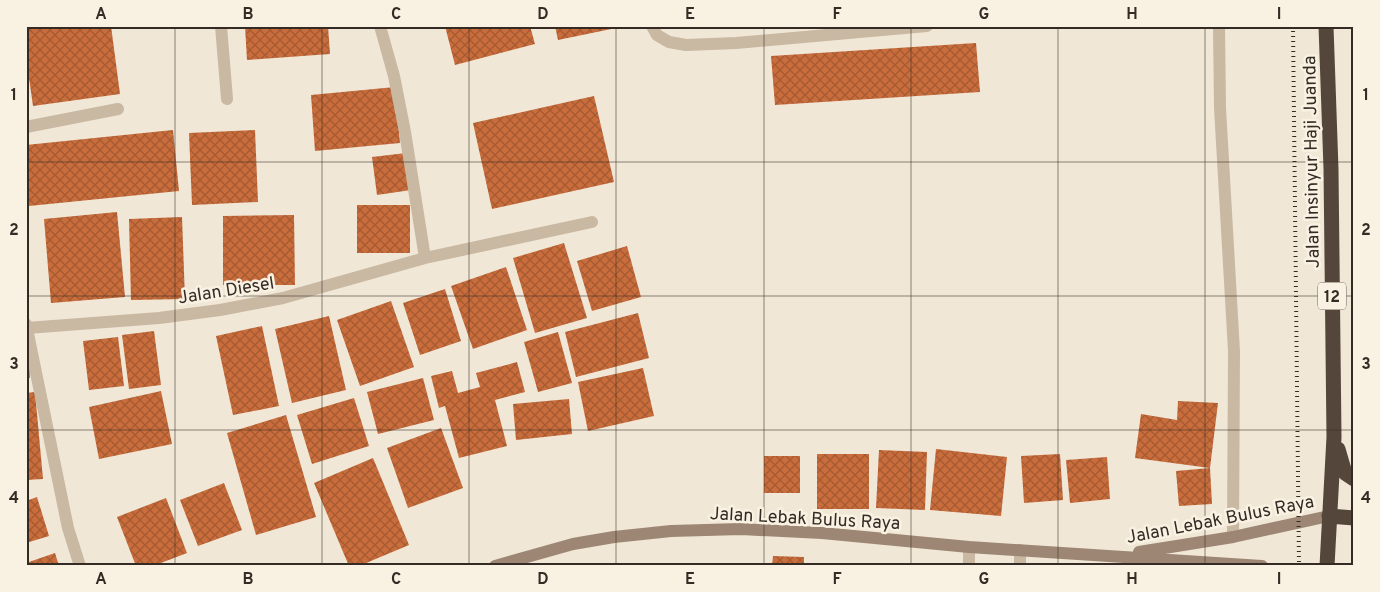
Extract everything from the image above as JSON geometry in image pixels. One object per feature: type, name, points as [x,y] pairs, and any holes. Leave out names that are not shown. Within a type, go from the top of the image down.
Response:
[{"type":"highway","name":"Jalan Insinyur Haji Juanda","points":[[1326,26],[1334,437],[1328,566]]},
{"type":"highway","points":[[1334,437],[1345,473],[1354,479]]},
{"type":"highway","points":[[1329,516],[1354,518]]},
{"type":"main road","name":"Jalan Lebak Bulus Raya","points":[[1117,556],[1233,537],[1329,516]]},
{"type":"main road","name":"Jalan Lebak Bulus Raya","points":[[503,565],[573,544],[639,534],[741,529],[822,533],[969,547],[1262,566]]},
{"type":"street","points":[[221,26],[226,99]]},
{"type":"street","points":[[380,26],[394,76],[404,123],[425,258]]},
{"type":"street","points":[[652,26],[658,35],[669,42],[686,45],[736,43],[927,26]]},
{"type":"street","points":[[1219,26],[1220,108],[1234,351],[1233,537]]},
{"type":"street","points":[[26,127],[118,109]]},
{"type":"street","name":"Jalan Diesel","points":[[80,566],[68,528],[27,326],[159,318],[220,310],[282,298],[425,258],[592,222]]},
{"type":"street","points":[[969,547],[969,566]]},
{"type":"street","points":[[1020,550],[1020,566]]},
{"type":"building","points":[[26,26],[111,26],[120,94],[33,106],[26,57]]},
{"type":"building","points":[[245,26],[328,26],[330,54],[247,60]]},
{"type":"building","points":[[445,26],[530,26],[535,44],[455,65]]},
{"type":"building","points":[[555,26],[616,26],[616,28],[558,40]]},
{"type":"building","points":[[976,43],[980,92],[775,105],[771,56]]},
{"type":"building","points":[[395,87],[400,143],[315,151],[311,95]]},
{"type":"building","points":[[594,96],[614,182],[492,209],[473,123]]},
{"type":"building","points":[[173,130],[179,191],[29,206],[26,145]]},
{"type":"building","points":[[255,130],[258,202],[192,205],[189,133]]},
{"type":"building","points":[[406,153],[411,190],[377,195],[372,157]]},
{"type":"building","points":[[357,205],[410,205],[410,253],[357,253]]},
{"type":"building","points":[[117,212],[125,297],[51,303],[44,219]]},
{"type":"building","points":[[294,215],[295,285],[223,285],[223,216]]},
{"type":"building","points":[[182,217],[185,299],[131,300],[129,219]]},
{"type":"building","points":[[564,243],[587,318],[535,333],[513,258]]},
{"type":"building","points":[[627,246],[641,297],[592,311],[577,261]]},
{"type":"building","points":[[506,267],[527,330],[473,349],[451,286]]},
{"type":"building","points":[[445,289],[461,341],[420,355],[403,303]]},
{"type":"building","points":[[391,301],[414,367],[360,386],[337,320]]},
{"type":"building","points":[[638,313],[649,358],[576,377],[565,332]]},
{"type":"building","points":[[329,316],[346,390],[292,403],[275,329]]},
{"type":"building","points":[[262,326],[279,406],[233,415],[216,336]]},
{"type":"building","points":[[154,331],[161,385],[129,389],[122,335]]},
{"type":"building","points":[[558,332],[572,383],[538,392],[524,342]]},
{"type":"building","points":[[118,337],[124,386],[89,390],[83,341]]},
{"type":"building","points":[[26,344],[28,344],[30,378],[26,378]]},
{"type":"building","points":[[517,362],[525,392],[495,400],[507,446],[459,458],[445,406],[439,408],[431,376],[452,371],[458,393],[480,387],[476,373]]},
{"type":"building","points":[[643,368],[654,416],[588,431],[578,382]]},
{"type":"building","points":[[423,378],[434,420],[378,434],[367,392]]},
{"type":"building","points":[[161,391],[172,444],[99,459],[89,407]]},
{"type":"building","points":[[35,392],[43,479],[26,480],[26,393]]},
{"type":"building","points":[[354,398],[369,446],[312,464],[297,415]]},
{"type":"building","points":[[569,399],[572,434],[516,440],[513,404]]},
{"type":"building","points":[[1178,401],[1218,403],[1210,468],[1135,458],[1141,414],[1177,420]]},
{"type":"building","points":[[286,415],[316,517],[256,535],[227,433]]},
{"type":"building","points":[[441,428],[463,488],[408,508],[387,448]]},
{"type":"building","points":[[936,449],[1007,457],[1001,516],[930,510]]},
{"type":"building","points":[[879,450],[927,452],[925,510],[876,508]]},
{"type":"building","points":[[817,454],[869,454],[869,509],[817,509]]},
{"type":"building","points":[[1060,454],[1063,500],[1024,503],[1021,456]]},
{"type":"building","points":[[764,456],[800,456],[800,493],[764,493]]},
{"type":"building","points":[[1107,457],[1110,499],[1070,503],[1066,460]]},
{"type":"building","points":[[373,458],[409,545],[359,566],[349,566],[314,483]]},
{"type":"building","points":[[1210,468],[1212,504],[1179,506],[1176,471]]},
{"type":"building","points":[[224,483],[242,530],[198,546],[180,500]]},
{"type":"building","points":[[37,497],[49,536],[26,543],[26,501]]},
{"type":"building","points":[[166,498],[187,553],[153,566],[136,566],[117,517]]},
{"type":"building","points":[[55,553],[59,566],[26,566],[26,563]]},
{"type":"building","points":[[773,556],[804,557],[804,566],[772,566]]},
{"type":"railway","points":[[1293,26],[1299,566]]}]
